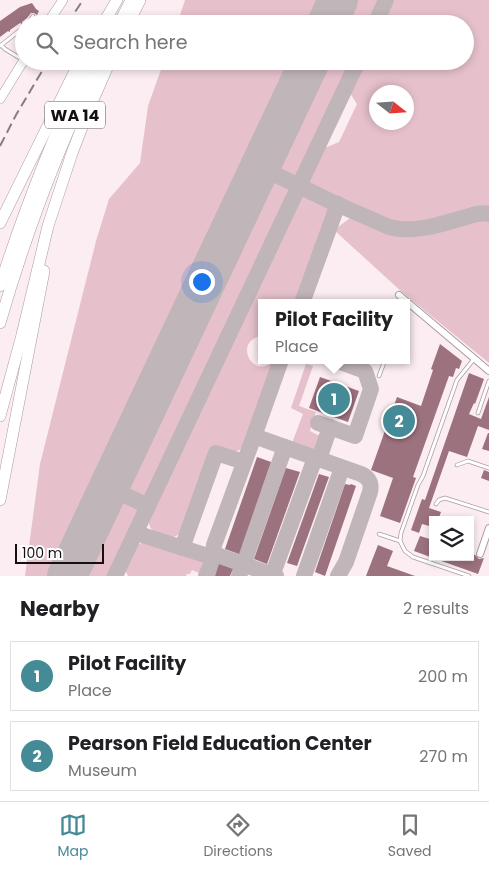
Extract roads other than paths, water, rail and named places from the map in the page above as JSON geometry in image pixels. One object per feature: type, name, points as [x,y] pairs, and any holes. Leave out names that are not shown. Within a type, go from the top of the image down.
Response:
[{"type":"highway","points":[[109,15],[118,0]]},
{"type":"highway","points":[[111,15],[118,0]]},
{"type":"highway","points":[[123,15],[131,0]]},
{"type":"highway","points":[[132,15],[140,0]]},
{"type":"highway","points":[[0,223],[76,70]]},
{"type":"highway","name":"WA 14","points":[[0,286],[21,223],[46,158],[84,70]]},
{"type":"highway","name":"WA 14","points":[[0,323],[22,250],[44,190],[68,130],[96,70]]},
{"type":"highway","points":[[0,416],[22,335],[43,244],[63,181],[106,70]]},
{"type":"highway","points":[[0,500],[52,227],[63,181]]},
{"type":"street","points":[[53,15],[63,0]]},
{"type":"street","points":[[0,98],[18,70]]},
{"type":"street","points":[[399,295],[403,299]]},
{"type":"street","points":[[410,305],[489,371]]},
{"type":"street","points":[[480,554],[489,528]]},
{"type":"lane","points":[[15,34],[1,46],[15,55]]},
{"type":"lane","points":[[468,576],[413,556],[404,551],[400,541],[401,533],[457,380],[474,359]]},
{"type":"lane","points":[[379,376],[384,364]]},
{"type":"lane","points":[[478,413],[489,381]]},
{"type":"lane","points":[[456,465],[468,461],[489,468]]},
{"type":"lane","points":[[436,504],[439,500],[445,498],[489,512]]},
{"type":"lane","points":[[379,534],[400,541]]},
{"type":"railway","points":[[73,15],[83,0]]},
{"type":"railway","points":[[0,146],[43,70]]},
{"type":"place","name":"Pilot Facility","points":[[334,399]]},
{"type":"place","name":"Pearson Field Education Center","points":[[399,421]]}]
